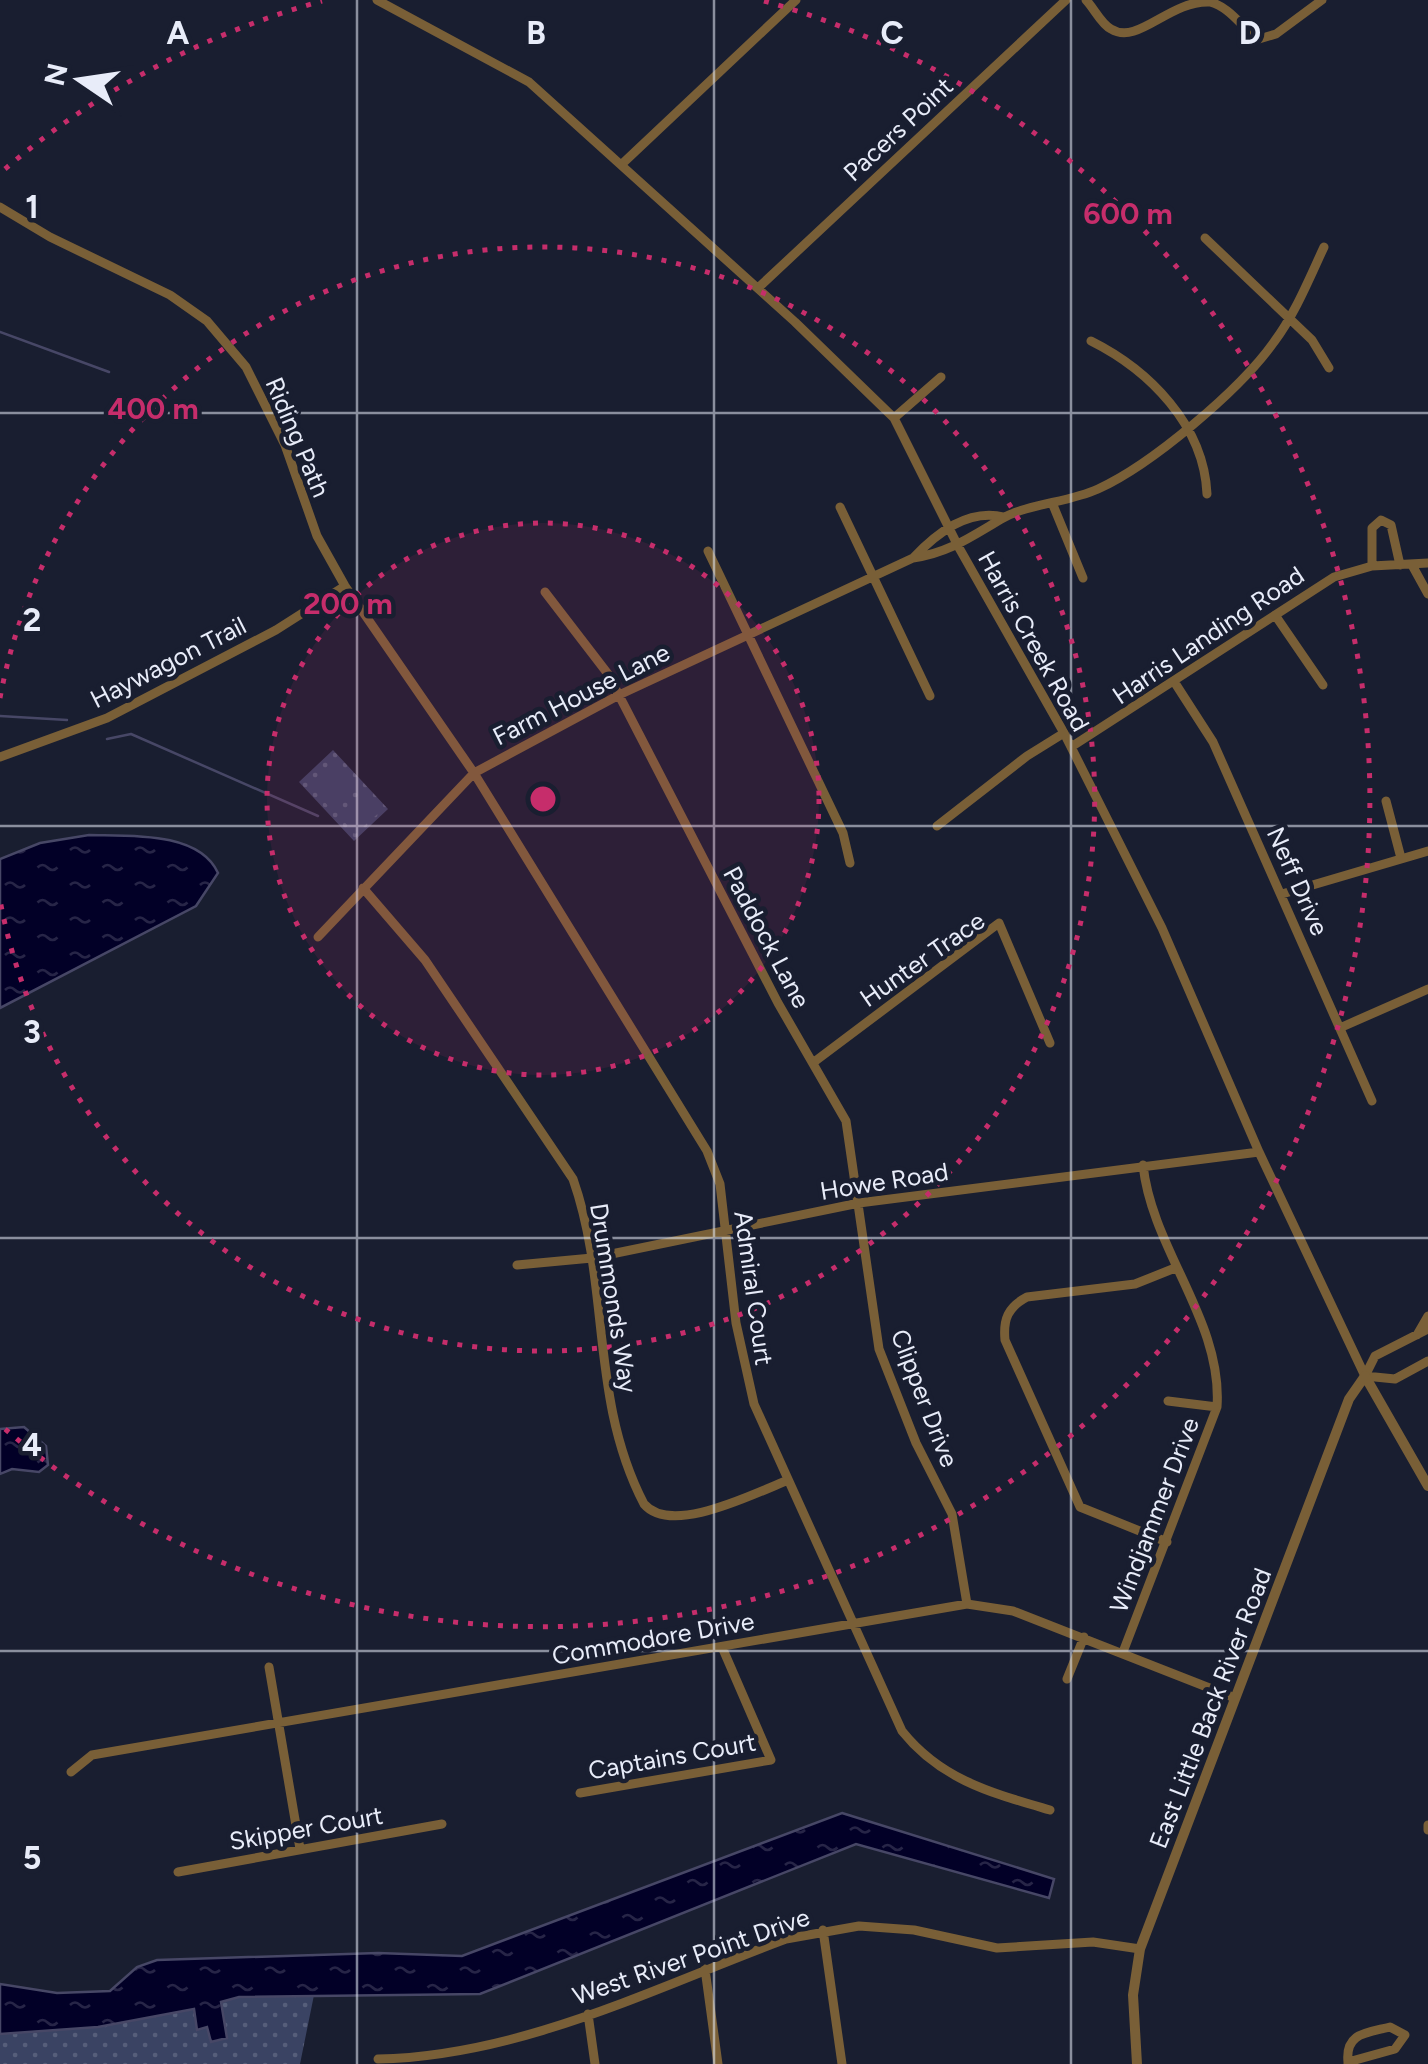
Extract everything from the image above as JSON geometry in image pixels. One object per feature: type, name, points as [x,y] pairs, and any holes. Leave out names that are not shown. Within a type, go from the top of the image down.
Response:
[{"type":"street","name":"Harris Creek Road","points":[[377,0],[528,82],[758,288],[894,418],[958,546],[1072,747],[1162,928],[1259,1152],[1364,1376],[1428,1486]]},
{"type":"street","points":[[622,164],[796,0]]},
{"type":"street","name":"Pacers Point","points":[[758,288],[1066,0]]},
{"type":"street","points":[[1086,0],[1109,29],[1118,32],[1134,31],[1180,2],[1212,2],[1230,12],[1259,39],[1276,34],[1322,0]]},
{"type":"street","name":"Riding Path","points":[[0,207],[50,237],[170,295],[207,321],[246,367],[285,445],[317,536],[345,586],[474,773]]},
{"type":"street","points":[[1205,238],[1321,351],[1328,368]]},
{"type":"street","points":[[949,528],[989,514],[1004,517],[1052,506],[1122,477],[1186,430],[1260,360],[1289,318],[1324,247]]},
{"type":"street","points":[[1091,342],[1123,357],[1150,379],[1186,430],[1206,469],[1207,494]]},
{"type":"street","points":[[894,418],[941,376]]},
{"type":"street","points":[[1052,506],[1083,578]]},
{"type":"street","points":[[840,507],[930,696]]},
{"type":"street","name":"Farm House Lane","points":[[318,936],[474,773],[618,695],[913,558],[958,546],[1004,517]]},
{"type":"street","points":[[1372,566],[1372,528],[1381,520],[1391,525],[1406,565],[1428,594]]},
{"type":"street","name":"Farm House Lane","points":[[913,558],[949,528]]},
{"type":"street","points":[[708,551],[843,833],[850,863]]},
{"type":"street","name":"Harris Landing Road","points":[[1072,747],[1334,577],[1372,566],[1428,563]]},
{"type":"street","name":"Haywagon Trail","points":[[0,757],[107,718],[276,630],[345,586]]},
{"type":"street","name":"Paddock Lane","points":[[545,592],[618,695],[778,1003],[846,1121],[859,1203]]},
{"type":"street","points":[[1275,616],[1323,685]]},
{"type":"street","name":"Neff Drive","points":[[1176,683],[1213,742],[1372,1101]]},
{"type":"street","points":[[937,826],[1026,756],[1064,733]]},
{"type":"street","name":"Admiral Court","points":[[474,773],[707,1151],[720,1184],[746,1380],[786,1481],[902,1731],[937,1767],[975,1787],[1050,1810]]},
{"type":"street","points":[[1386,801],[1401,858]]},
{"type":"street","points":[[1282,894],[1428,851]]},
{"type":"street","name":"Drummonds Way","points":[[363,888],[425,960],[554,1146],[585,1214],[607,1396],[630,1470],[650,1511],[678,1517],[786,1481]]},
{"type":"street","name":"Hunter Trace","points":[[814,1062],[999,923],[1050,1043]]},
{"type":"street","points":[[1342,1027],[1428,989]]},
{"type":"street","name":"Howe Road","points":[[517,1266],[592,1258],[859,1203],[1259,1152]]},
{"type":"street","name":"Windjammer Drive","points":[[1123,1652],[1217,1407],[1216,1366],[1210,1344],[1147,1199],[1143,1165]]},
{"type":"street","name":"Clipper Drive","points":[[859,1203],[879,1348],[916,1444],[952,1514],[967,1604]]},
{"type":"street","points":[[1166,1542],[1080,1506],[1005,1340],[1004,1328],[1015,1304],[1027,1297],[1135,1284],[1175,1268]]},
{"type":"street","name":"East Little Back River Road","points":[[1416,1335],[1428,1316]]},
{"type":"street","name":"East Little Back River Road","points":[[1137,2064],[1132,1995],[1140,1949],[1349,1400],[1375,1356],[1428,1329]]},
{"type":"street","points":[[1364,1376],[1395,1379],[1428,1361]]},
{"type":"street","points":[[1168,1402],[1217,1407]]},
{"type":"street","name":"Commodore Drive","points":[[70,1772],[92,1754],[967,1604],[1014,1611],[1235,1698]]},
{"type":"street","points":[[1067,1680],[1084,1638]]},
{"type":"street","name":"Captains Court","points":[[580,1794],[771,1760],[722,1647]]},
{"type":"street","points":[[269,1667],[300,1849]]},
{"type":"street","name":"Skipper Court","points":[[178,1872],[442,1824]]},
{"type":"street","name":"West River Point Drive","points":[[378,2058],[482,2049],[823,1930],[890,1927],[997,1948],[1093,1942],[1140,1949]]},
{"type":"street","points":[[823,1930],[842,2064]]},
{"type":"street","points":[[705,1969],[718,2064]]},
{"type":"street","points":[[588,2014],[595,2064]]},
{"type":"street","points":[[1390,2027],[1405,2035],[1395,2049],[1348,2063],[1347,2045],[1357,2036],[1390,2027]]},
{"type":"shaded area","points":[[333,750],[388,809],[354,841],[299,782]]},
{"type":"shaded area","points":[[335,760],[358,784],[346,794],[324,770]]},
{"type":"shaded area","points":[[320,774],[343,799],[331,809],[309,785]]},
{"type":"shaded area","points":[[367,794],[382,810],[355,834],[341,818]]},
{"type":"shaded area","points":[[314,1995],[300,2064],[0,2064],[0,2030],[236,1996]]},
{"type":"water","points":[[89,835],[142,836],[179,843],[209,859],[218,873],[196,906],[0,1008],[0,859],[40,843]]},
{"type":"water","points":[[24,1427],[46,1446],[48,1465],[39,1472],[12,1469],[0,1474],[0,1429]]},
{"type":"water","points":[[842,1813],[1054,1879],[1049,1898],[856,1844],[480,1994],[239,1997],[221,2002],[227,2038],[211,2042],[207,2027],[197,2030],[194,2009],[98,2027],[0,2034],[0,1984],[57,1993],[110,1991],[137,1967],[157,1960],[378,1953],[462,1956]]},
{"type":"waterway","points":[[0,332],[109,372]]},
{"type":"waterway","points":[[0,716],[67,720]]},
{"type":"waterway","points":[[107,739],[131,734],[318,816]]}]
